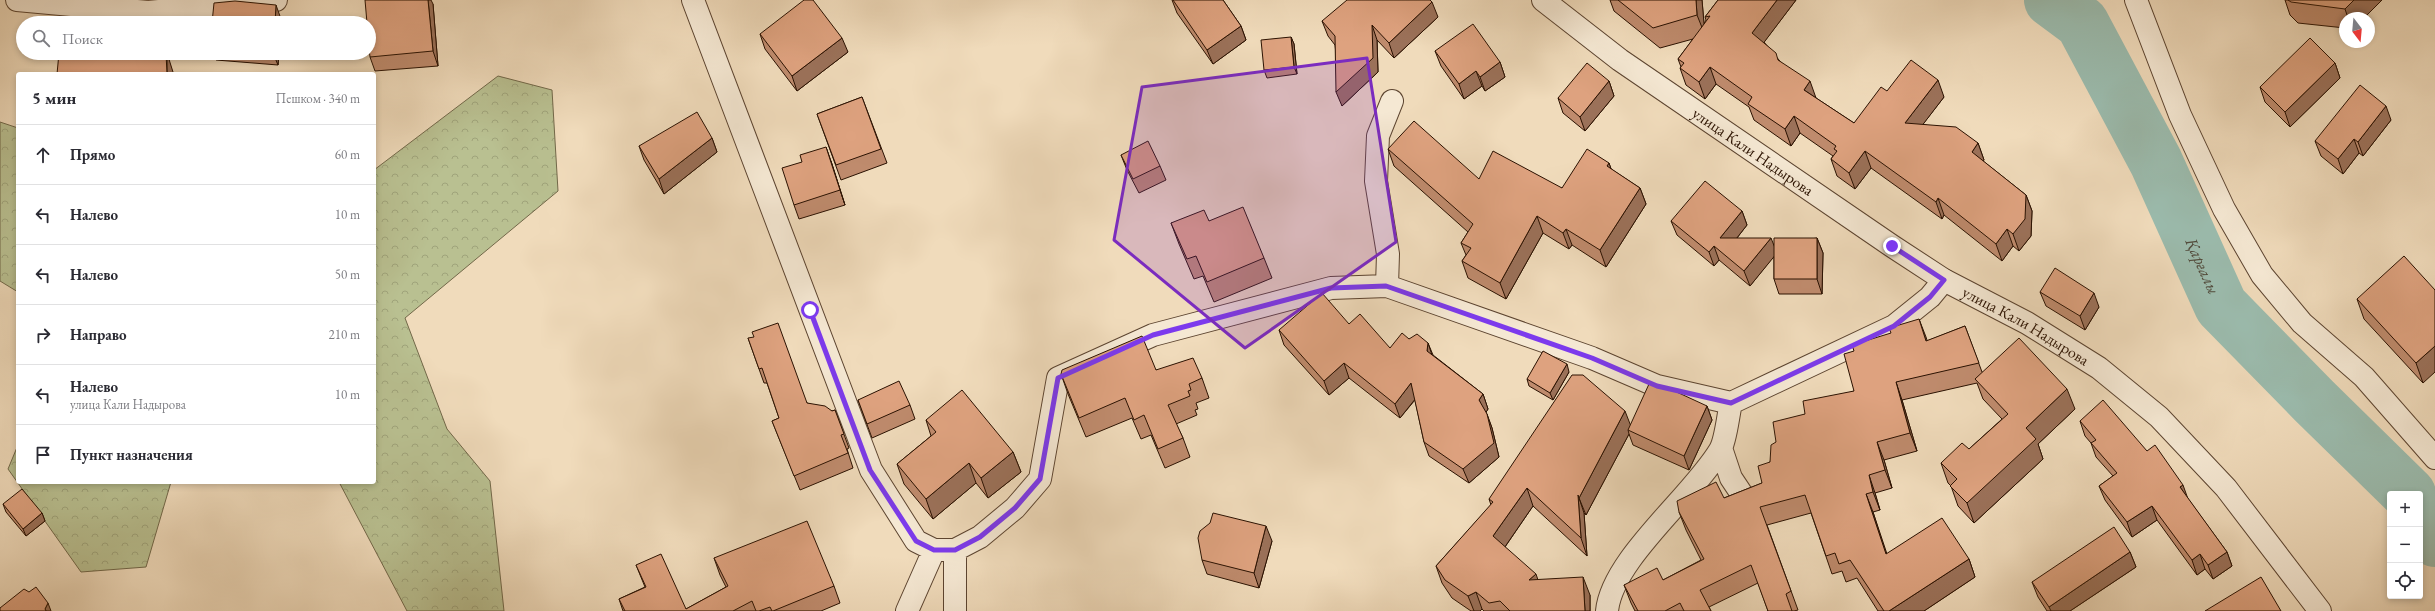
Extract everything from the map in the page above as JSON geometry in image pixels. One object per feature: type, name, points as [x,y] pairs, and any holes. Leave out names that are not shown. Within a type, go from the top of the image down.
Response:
[{"type":"street","points":[[18,0],[148,12],[276,0]]},
{"type":"street","points":[[693,0],[870,470],[916,541],[944,550]]},
{"type":"street","name":"улица Кали Надырова","points":[[1543,0],[1620,60],[1892,246],[1944,280],[2027,323],[2099,368],[2159,417],[2226,488],[2320,611]]},
{"type":"street","points":[[2136,0],[2180,115],[2224,209],[2262,275],[2302,323],[2364,377],[2435,458]]},
{"type":"street","points":[[1386,286],[1388,254],[1376,181],[1378,136],[1392,101]]},
{"type":"street","points":[[907,611],[944,550],[986,532],[1015,508],[1040,479],[1058,378],[1153,335],[1331,288],[1386,286],[1592,358],[1657,386],[1731,403],[1894,326],[1930,297],[1944,280]]},
{"type":"street","points":[[1611,607],[1620,576],[1656,527],[1690,489],[1721,448],[1731,403]]},
{"type":"street","points":[[1721,448],[1731,478],[1741,493]]},
{"type":"street","points":[[944,550],[954,611]]},
{"type":"highlighted area","points":[[1367,58],[1396,242],[1245,348],[1114,240],[1142,87]]},
{"type":"green space","points":[[498,76],[552,90],[558,191],[405,318],[447,429],[490,481],[504,611],[407,611],[340,484],[376,484],[376,168]]},
{"type":"green space","points":[[0,122],[16,127],[16,291],[0,281]]},
{"type":"green space","points":[[16,450],[16,480],[8,469]]},
{"type":"green space","points":[[19,484],[170,484],[146,567],[81,572]]},
{"type":"building","points":[[365,0],[428,0],[433,51],[376,56],[376,16],[366,16]]},
{"type":"building","points":[[804,0],[813,0],[842,38],[792,76],[760,34]]},
{"type":"building","points":[[1173,0],[1223,0],[1241,26],[1207,50]]},
{"type":"building","points":[[1347,0],[1430,0],[1432,2],[1389,43],[1372,25],[1373,58],[1336,92],[1335,36],[1322,21]]},
{"type":"building","points":[[1618,0],[1696,0],[1697,15],[1653,28]]},
{"type":"building","points":[[1718,0],[1777,0],[1752,33],[1776,53],[1778,60],[1810,81],[1804,90],[1854,123],[1881,87],[1887,91],[1911,60],[1938,80],[1905,123],[1956,127],[1978,143],[1972,152],[2026,195],[2025,219],[2013,234],[2007,229],[1996,244],[1938,198],[1936,202],[1865,151],[1849,173],[1831,159],[1837,151],[1834,149],[1836,146],[1794,116],[1785,129],[1748,104],[1752,97],[1710,67],[1699,82],[1680,68],[1684,63],[1678,59],[1710,16],[1705,17]]},
{"type":"building","points":[[2288,0],[2354,0],[2345,9],[2291,2]]},
{"type":"building","points":[[235,1],[276,5],[275,16],[213,16],[214,3]]},
{"type":"building","points":[[1473,24],[1500,62],[1480,77],[1476,71],[1459,84],[1435,51]]},
{"type":"building","points":[[1291,37],[1294,67],[1264,70],[1261,40]]},
{"type":"building","points":[[2310,38],[2335,63],[2285,112],[2260,87]]},
{"type":"building","points":[[58,60],[166,60],[167,72],[57,72]]},
{"type":"building","points":[[1587,63],[1609,81],[1580,117],[1558,98]]},
{"type":"building","points":[[2360,85],[2386,106],[2358,142],[2354,139],[2338,159],[2315,141]]},
{"type":"building","points":[[862,97],[881,149],[836,165],[817,114]]},
{"type":"building","points":[[697,112],[712,138],[659,179],[639,146]]},
{"type":"building","points":[[1414,121],[1479,179],[1493,151],[1562,188],[1587,149],[1609,163],[1607,166],[1640,188],[1600,250],[1566,229],[1563,233],[1537,216],[1500,283],[1462,261],[1471,248],[1461,243],[1473,224],[1388,149]]},
{"type":"building","points":[[1148,141],[1160,166],[1133,179],[1121,155]]},
{"type":"building","points":[[826,147],[840,190],[794,205],[782,168],[802,162],[800,155]]},
{"type":"building","points":[[1705,181],[1742,211],[1720,238],[1771,238],[1744,271],[1714,246],[1709,252],[1671,221]]},
{"type":"building","points":[[1243,207],[1264,258],[1207,282],[1196,256],[1187,259],[1171,223],[1204,210],[1209,221]]},
{"type":"building","points":[[1774,238],[1817,238],[1817,279],[1774,279]]},
{"type":"building","points":[[2404,256],[2435,290],[2435,346],[2416,363],[2357,299]]},
{"type":"building","points":[[2055,268],[2094,293],[2080,316],[2040,292]]},
{"type":"building","points":[[1322,293],[1349,324],[1360,314],[1390,348],[1402,333],[1409,339],[1417,334],[1428,343],[1427,351],[1483,394],[1479,400],[1487,414],[1494,443],[1463,469],[1424,442],[1411,383],[1395,404],[1344,363],[1324,381],[1279,330]]},
{"type":"building","points":[[1919,319],[1926,341],[1965,326],[1979,363],[1896,382],[1910,433],[1877,442],[1885,470],[1869,475],[1873,492],[1866,494],[1886,554],[1942,518],[1969,559],[1889,611],[1884,611],[1850,560],[1839,564],[1835,553],[1826,556],[1805,495],[1760,507],[1791,591],[1786,594],[1792,611],[1768,611],[1751,565],[1700,590],[1711,611],[1684,611],[1680,603],[1665,611],[1638,611],[1624,585],[1657,568],[1663,580],[1704,559],[1679,512],[1677,501],[1716,482],[1724,498],[1762,483],[1758,466],[1770,462],[1771,445],[1776,442],[1773,422],[1805,414],[1803,401],[1854,391],[1844,354],[1854,351],[1852,345],[1891,333],[1889,328]]},
{"type":"building","points":[[778,323],[807,403],[825,406],[832,411],[835,410],[844,434],[841,435],[848,453],[794,476],[772,421],[779,418],[762,368],[759,369],[748,338],[754,337],[752,332]]},
{"type":"building","points":[[1142,336],[1156,370],[1193,358],[1202,378],[1189,384],[1191,390],[1188,391],[1190,396],[1168,405],[1183,438],[1158,449],[1144,415],[1134,420],[1125,398],[1079,418],[1061,374],[1062,370]]},
{"type":"building","points":[[2019,338],[2067,389],[2026,428],[2036,439],[1967,503],[1950,486],[1957,479],[1941,463],[1962,443],[1969,449],[2008,414],[1975,379]]},
{"type":"building","points":[[1543,351],[1567,364],[1550,393],[1527,379]]},
{"type":"building","points":[[1572,375],[1583,375],[1625,411],[1579,498],[1578,495],[1581,538],[1527,488],[1493,536],[1536,574],[1529,580],[1583,577],[1585,611],[1510,611],[1500,601],[1489,603],[1476,592],[1468,596],[1445,580],[1436,566],[1493,502],[1489,499]]},
{"type":"building","points":[[899,381],[910,405],[867,424],[858,400]]},
{"type":"building","points":[[1649,384],[1668,388],[1707,406],[1684,456],[1628,430]]},
{"type":"building","points":[[962,390],[1013,452],[981,478],[969,463],[926,499],[897,464],[936,432],[926,420]]},
{"type":"building","points":[[2103,400],[2147,451],[2155,445],[2183,485],[2180,487],[2227,552],[2208,565],[2200,554],[2192,560],[2152,506],[2127,522],[2099,486],[2117,473],[2091,443],[2096,440],[2080,421]]},
{"type":"building","points":[[22,489],[42,513],[23,529],[3,504]]},
{"type":"building","points":[[1213,513],[1266,526],[1254,573],[1202,560],[1198,538],[1200,531],[1210,523]]},
{"type":"building","points":[[807,521],[834,586],[773,611],[770,607],[756,611],[752,601],[733,611],[625,611],[619,599],[646,587],[636,565],[661,554],[686,609],[728,586],[714,558]]},
{"type":"building","points":[[2114,527],[2130,552],[2049,607],[2032,582]]},
{"type":"building","points":[[2261,577],[2281,611],[2205,611]]},
{"type":"building","points":[[36,587],[48,603],[45,609],[46,611],[0,611],[0,608],[24,589],[29,592]]},
{"type":"waterway","name":"Қарғалы","points":[[2051,0],[2082,23],[2156,162],[2221,306],[2314,401],[2406,491]]},
{"type":"waterway","name":"Қарғалы","points":[[2423,518],[2435,540]]},
{"type":"route","points":[[810,310],[870,470],[916,541],[934,550],[955,550],[980,537],[1015,508],[1040,479],[1058,378],[1153,335],[1331,288],[1386,286],[1592,358],[1657,386],[1731,403],[1894,326],[1930,297],[1944,280],[1892,246]]}]
